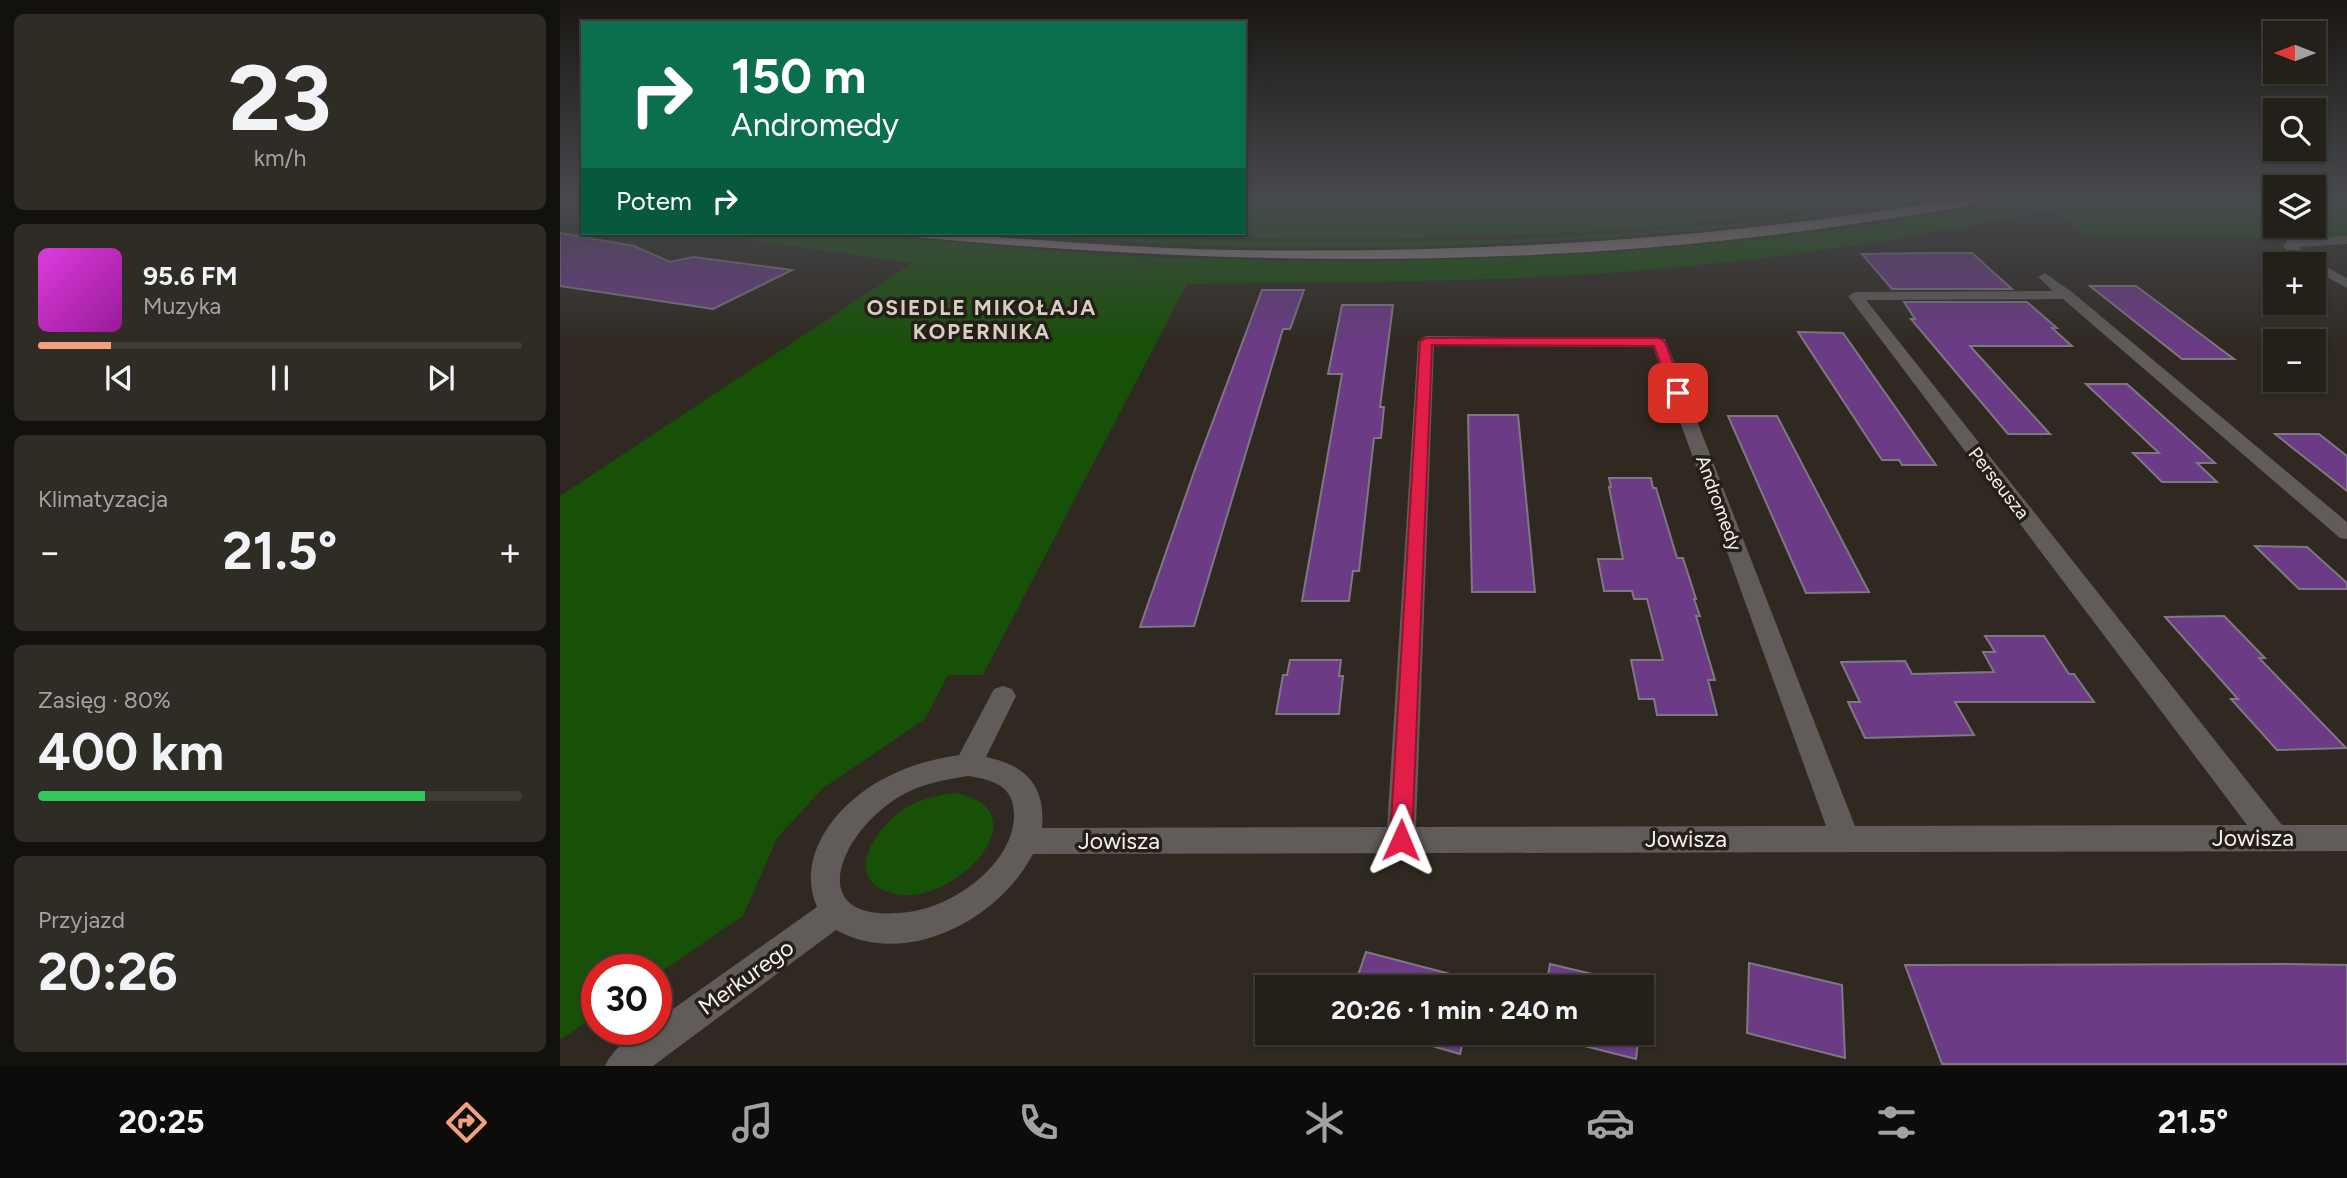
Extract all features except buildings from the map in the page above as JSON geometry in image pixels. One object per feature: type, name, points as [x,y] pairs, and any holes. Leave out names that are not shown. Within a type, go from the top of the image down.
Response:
[{"type":"main road","points":[[1120,249],[1288,253],[1465,253],[1544,249]]},
{"type":"street","points":[[2326,272],[2347,284]]},
{"type":"street","points":[[2045,277],[2347,533]]},
{"type":"street","name":"Perseusza","points":[[2067,295],[1855,296],[2274,838]]},
{"type":"street","name":"Andromedy","points":[[1401,840],[1426,341],[1659,342],[1845,839]]},
{"type":"street","points":[[968,765],[1003,696]]},
{"type":"street","points":[[968,765],[993,769],[1014,779],[1026,795],[1030,817],[1025,841],[1006,872],[975,899],[937,920],[897,930],[861,927],[836,912],[825,892],[824,867],[835,841],[855,816],[880,794],[909,778],[939,768],[968,765]]},
{"type":"street","name":"Jowisza","points":[[1025,841],[2347,838]]},
{"type":"street","name":"Merkurego","points":[[623,1066],[836,912]]},
{"type":"green space","points":[[811,249],[1031,249],[1179,258],[1333,261],[1563,255],[1654,249],[1828,249],[1599,274],[1364,282],[1187,284],[983,675],[948,675],[925,719],[822,789],[777,838],[743,916],[672,964],[672,954],[581,954],[581,1026],[560,1040],[560,496],[913,263]]},
{"type":"green space","points":[[955,793],[981,803],[992,818],[992,836],[981,855],[964,872],[942,886],[919,894],[896,894],[879,888],[869,878],[866,866],[868,852],[885,826],[897,814],[915,803]]},
{"type":"district","name":"OSIEDLE MIKOŁAJA KOPERNIKA","points":[[982,319]]},
{"type":"route","points":[[1401,840],[1426,341],[1659,342],[1678,393]]}]
